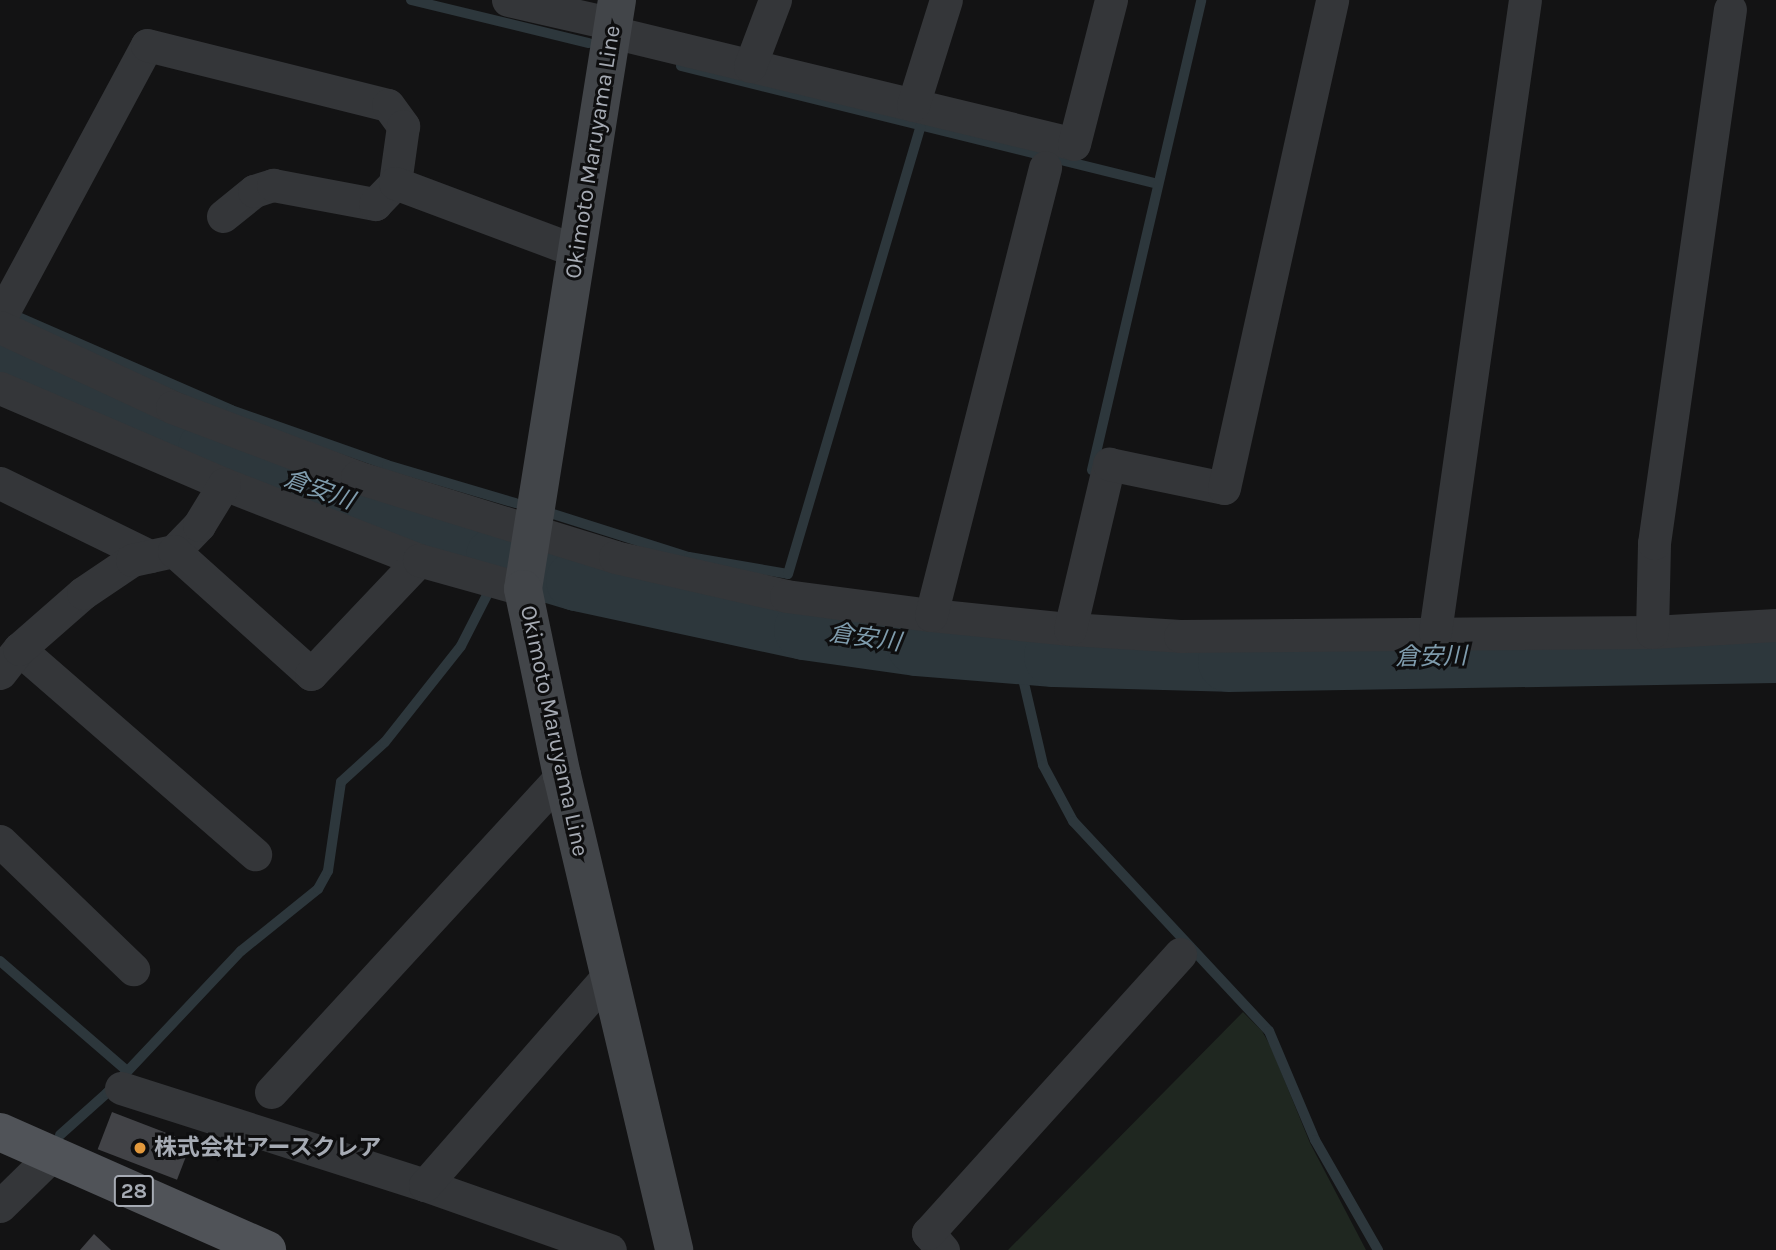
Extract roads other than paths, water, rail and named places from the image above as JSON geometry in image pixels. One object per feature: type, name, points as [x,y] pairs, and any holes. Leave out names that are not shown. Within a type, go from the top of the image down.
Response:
[{"type":"main road","name":"Okimoto Maruyama Line","points":[[614,19],[527,563],[562,775],[674,1250]]},
{"type":"main road","name":"28","points":[[0,1132],[267,1250]]},
{"type":"street","points":[[508,0],[614,19],[750,66],[1074,144],[1111,0]]},
{"type":"street","points":[[750,66],[775,0]]},
{"type":"street","points":[[913,105],[946,0]]},
{"type":"street","points":[[1070,629],[1109,464],[1224,488],[1332,0]]},
{"type":"street","points":[[1435,632],[1525,0]]},
{"type":"street","points":[[1652,632],[1654,543],[1730,9]]},
{"type":"street","points":[[223,216],[254,191],[273,185],[375,204],[395,183],[403,127],[388,105],[147,45],[2,316],[172,407],[357,477],[527,563]]},
{"type":"street","points":[[931,615],[1045,167]]},
{"type":"street","points":[[395,183],[577,251]]},
{"type":"street","points":[[0,388],[224,484],[419,560],[527,563],[615,557],[786,596],[931,615],[1070,629],[1180,636],[1652,632],[1776,625]]},
{"type":"street","points":[[0,482],[162,553],[311,674],[419,560]]},
{"type":"street","points":[[224,484],[199,525],[162,553],[132,560],[83,593],[10,661],[255,854]]},
{"type":"street","points":[[271,1092],[562,775]]},
{"type":"street","points":[[0,841],[133,969]]},
{"type":"street","points":[[943,1250],[928,1233],[1180,954]]},
{"type":"street","points":[[425,1185],[609,975]]},
{"type":"street","points":[[121,1088],[425,1185],[610,1250]]},
{"type":"street","points":[[0,1206],[52,1155]]},
{"type":"waterway","points":[[411,0],[589,43]]},
{"type":"waterway","points":[[1092,470],[1201,0]]},
{"type":"waterway","points":[[681,66],[1157,184]]},
{"type":"waterway","points":[[550,513],[689,557],[788,574],[921,125]]},
{"type":"waterway","points":[[7,312],[231,410],[387,465],[515,503]]},
{"type":"waterway","name":"倉安川","points":[[0,360],[208,449],[496,556],[576,580],[804,629],[917,645],[1054,656],[1228,661],[1776,652]]},
{"type":"waterway","points":[[494,565],[496,556]]},
{"type":"waterway","points":[[60,1135],[107,1093],[241,951],[318,889],[328,871],[341,782],[385,742],[461,646],[489,591]]},
{"type":"waterway","points":[[1053,641],[1054,656]]},
{"type":"waterway","points":[[1017,653],[1043,765],[1073,821],[1269,1031],[1315,1140],[1378,1250]]},
{"type":"waterway","points":[[0,961],[126,1070]]},
{"type":"place","name":"株式会社アースクレア","points":[[140,1148]]}]
